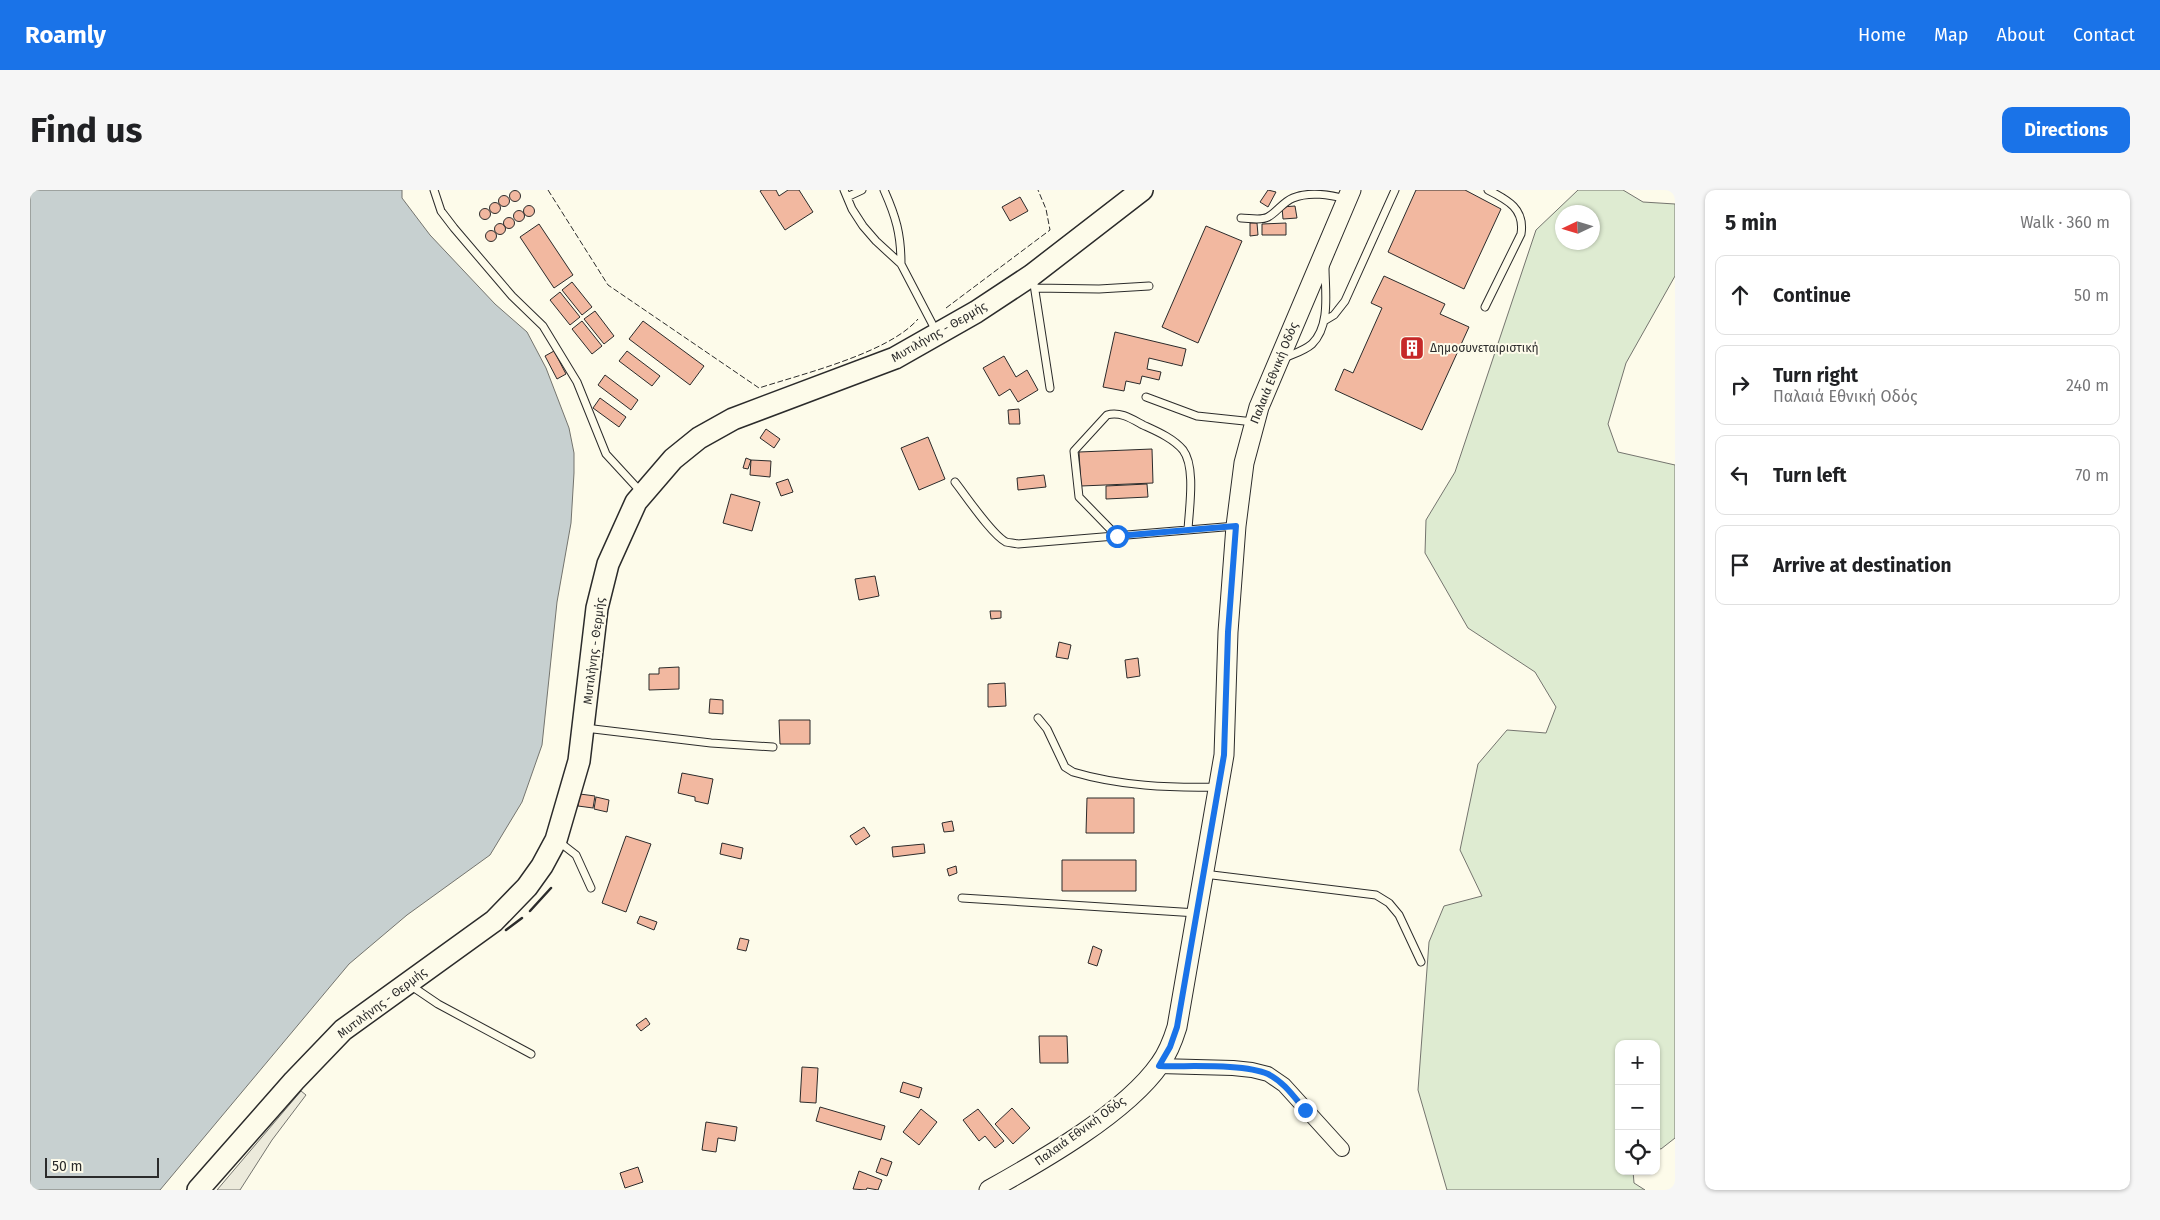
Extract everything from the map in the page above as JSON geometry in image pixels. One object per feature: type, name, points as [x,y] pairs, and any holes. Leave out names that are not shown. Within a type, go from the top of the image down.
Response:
[{"type":"main road","name":"Μυτιλήνης - Θερμής","points":[[198,1190],[294,1081],[343,1030],[494,921],[527,887],[542,866],[556,840],[579,761],[597,608],[608,564],[636,502],[673,459],[699,438],[733,419],[895,358],[1033,281],[1142,190]]},
{"type":"main road","name":"Παλαιά Εθνική Οδός","points":[[989,1190],[1039,1162],[1113,1111],[1159,1066],[1170,1047],[1177,1027],[1224,755],[1228,632],[1236,526],[1244,463],[1254,422],[1349,195]]},
{"type":"street","points":[[1159,1066],[1233,1068],[1268,1074],[1284,1085],[1342,1150]]},
{"type":"lane","points":[[434,190],[441,212],[512,296],[544,326],[577,382],[606,454],[643,494]]},
{"type":"lane","points":[[862,190],[846,194],[863,226],[901,264],[937,334]]},
{"type":"lane","points":[[884,190],[896,216],[900,231],[901,264]]},
{"type":"lane","points":[[1324,321],[1334,315],[1345,301],[1395,190]]},
{"type":"lane","points":[[1485,308],[1521,234],[1522,225],[1515,206],[1508,200],[1488,190]]},
{"type":"lane","points":[[1241,218],[1269,217],[1293,198],[1306,195],[1349,195]]},
{"type":"lane","points":[[1279,360],[1311,345],[1318,336],[1324,321],[1326,303],[1326,250]]},
{"type":"lane","points":[[1050,388],[1033,281],[1099,289],[1149,286]]},
{"type":"lane","points":[[1146,397],[1197,416],[1254,422]]},
{"type":"lane","points":[[1117,536],[1079,497],[1074,451],[1107,415],[1113,413],[1127,416],[1162,434],[1181,448],[1187,456],[1190,474],[1188,530]]},
{"type":"lane","points":[[955,482],[1000,538],[1008,543],[1236,526]]},
{"type":"lane","points":[[1038,718],[1047,729],[1065,767],[1073,772],[1136,785],[1169,788],[1218,788]]},
{"type":"lane","points":[[584,728],[711,743],[773,746]]},
{"type":"lane","points":[[556,840],[576,855],[591,888]]},
{"type":"lane","points":[[1204,874],[1376,895],[1390,903],[1399,915],[1421,962]]},
{"type":"lane","points":[[962,898],[1197,913]]},
{"type":"lane","points":[[407,984],[438,1004],[531,1054]]},
{"type":"green space","points":[[1578,190],[1623,190],[1643,202],[1675,204],[1675,276],[1626,363],[1608,424],[1618,452],[1675,465],[1675,1138],[1661,1149],[1660,1040],[1615,1040],[1615,1175],[1633,1175],[1634,1183],[1645,1190],[1447,1190],[1418,1090],[1429,942],[1444,906],[1482,896],[1460,850],[1478,764],[1507,730],[1546,733],[1556,707],[1535,672],[1468,628],[1425,553],[1426,520],[1455,472],[1536,230],[1555,212],[1555,250],[1600,250],[1600,205],[1562,205]]},
{"type":"shaded area","points":[[30,190],[402,190],[402,198],[430,235],[495,304],[527,332],[546,368],[569,428],[574,453],[571,523],[557,602],[542,745],[522,802],[490,855],[407,915],[349,964],[160,1190],[30,1190]]},
{"type":"shaded area","points":[[301,1091],[306,1095],[272,1140],[240,1190],[217,1190]]},
{"type":"building","points":[[515,190],[521,196],[515,202],[509,196]]},
{"type":"building","points":[[776,190],[779,196],[788,190],[799,190],[813,212],[785,230],[760,191]]},
{"type":"building","points":[[1268,190],[1276,192],[1268,207],[1260,202]]},
{"type":"building","points":[[1416,190],[1465,190],[1501,209],[1464,289],[1388,252]]},
{"type":"building","points":[[504,195],[510,201],[504,207],[498,201]]},
{"type":"building","points":[[1020,197],[1028,211],[1010,221],[1002,207]]},
{"type":"building","points":[[495,202],[501,208],[495,214],[489,208]]},
{"type":"building","points":[[529,205],[535,211],[529,217],[523,211]]},
{"type":"building","points":[[1295,206],[1297,218],[1283,219],[1282,207]]},
{"type":"building","points":[[485,208],[491,214],[485,220],[479,214]]},
{"type":"building","points":[[519,210],[525,216],[519,222],[513,216]]},
{"type":"building","points":[[509,217],[515,223],[509,229],[503,223]]},
{"type":"building","points":[[500,223],[506,229],[500,235],[494,229]]},
{"type":"building","points":[[1250,223],[1257,223],[1258,235],[1250,236]]},
{"type":"building","points":[[1286,223],[1286,235],[1262,235],[1262,224]]},
{"type":"building","points":[[539,224],[573,275],[554,288],[520,237]]},
{"type":"building","points":[[1206,226],[1242,241],[1198,343],[1162,327]]},
{"type":"building","points":[[491,230],[497,236],[491,242],[485,236]]},
{"type":"building","name":"Δημοσυνεταιριστική","points":[[1384,276],[1445,304],[1440,314],[1469,327],[1422,430],[1335,390],[1344,369],[1353,373],[1382,308],[1371,303]]},
{"type":"building","points":[[572,282],[592,307],[582,315],[562,290]]},
{"type":"building","points":[[560,292],[580,317],[570,325],[550,300]]},
{"type":"building","points":[[595,311],[614,336],[604,344],[584,319]]},
{"type":"building","points":[[582,321],[602,346],[592,354],[572,329]]},
{"type":"building","points":[[643,321],[704,366],[690,385],[629,339]]},
{"type":"building","points":[[1115,332],[1186,349],[1182,366],[1149,358],[1147,369],[1161,372],[1159,380],[1142,376],[1140,384],[1126,381],[1124,391],[1103,387]]},
{"type":"building","points":[[554,351],[566,374],[557,379],[545,356]]},
{"type":"building","points":[[627,351],[660,376],[652,386],[619,361]]},
{"type":"building","points":[[1004,356],[1016,377],[1027,370],[1038,390],[1018,402],[1010,389],[999,396],[983,368]]},
{"type":"building","points":[[605,375],[638,400],[631,410],[598,385]]},
{"type":"building","points":[[600,398],[626,417],[619,427],[593,408]]},
{"type":"building","points":[[1019,409],[1020,424],[1009,424],[1008,410]]},
{"type":"building","points":[[766,429],[780,439],[774,448],[760,438]]},
{"type":"building","points":[[928,437],[945,479],[919,490],[901,448]]},
{"type":"building","points":[[1152,449],[1153,483],[1081,486],[1079,452]]},
{"type":"building","points":[[746,458],[751,460],[748,469],[743,468]]},
{"type":"building","points":[[751,460],[771,461],[770,477],[750,475]]},
{"type":"building","points":[[1044,475],[1046,487],[1018,490],[1017,478]]},
{"type":"building","points":[[788,479],[793,492],[781,496],[776,483]]},
{"type":"building","points":[[1147,484],[1148,497],[1106,499],[1106,486]]},
{"type":"building","points":[[731,494],[760,502],[752,531],[723,523]]},
{"type":"building","points":[[875,576],[879,596],[859,600],[855,579]]},
{"type":"building","points":[[990,611],[1001,611],[1001,618],[991,619]]},
{"type":"building","points":[[1059,642],[1071,645],[1068,659],[1056,657]]},
{"type":"building","points":[[1138,658],[1140,676],[1127,678],[1125,660]]},
{"type":"building","points":[[679,667],[679,689],[649,690],[649,674],[659,674],[659,668]]},
{"type":"building","points":[[1005,683],[1006,706],[988,707],[988,684]]},
{"type":"building","points":[[710,699],[723,700],[723,714],[709,713]]},
{"type":"building","points":[[779,720],[810,720],[810,744],[780,744]]},
{"type":"building","points":[[682,773],[713,779],[708,804],[695,801],[695,797],[678,793]]},
{"type":"building","points":[[580,794],[595,796],[593,808],[578,806]]},
{"type":"building","points":[[596,797],[609,800],[607,812],[594,809]]},
{"type":"building","points":[[1087,798],[1134,798],[1134,833],[1086,833]]},
{"type":"building","points":[[952,821],[954,831],[944,832],[942,823]]},
{"type":"building","points":[[864,827],[870,836],[856,845],[850,836]]},
{"type":"building","points":[[626,836],[651,844],[626,912],[602,903]]},
{"type":"building","points":[[722,843],[743,848],[741,859],[720,854]]},
{"type":"building","points":[[924,844],[925,853],[893,857],[892,847]]},
{"type":"building","points":[[1062,860],[1136,860],[1136,891],[1062,891]]},
{"type":"building","points":[[956,866],[957,873],[949,876],[947,869]]},
{"type":"building","points":[[640,916],[657,922],[654,930],[637,923]]},
{"type":"building","points":[[740,938],[749,940],[746,951],[737,949]]},
{"type":"building","points":[[1093,946],[1102,950],[1097,966],[1088,963]]},
{"type":"building","points":[[646,1018],[650,1024],[641,1031],[636,1025]]},
{"type":"building","points":[[1039,1036],[1067,1036],[1068,1063],[1040,1063]]},
{"type":"building","points":[[802,1067],[818,1068],[816,1103],[800,1102]]},
{"type":"building","points":[[903,1082],[922,1088],[919,1098],[900,1092]]},
{"type":"building","points":[[820,1107],[885,1126],[881,1140],[816,1121]]},
{"type":"building","points":[[1012,1108],[1030,1128],[1013,1144],[995,1124]]},
{"type":"building","points":[[921,1109],[937,1122],[919,1145],[903,1132]]},
{"type":"building","points":[[978,1109],[1004,1141],[995,1148],[985,1136],[979,1141],[963,1120]]},
{"type":"building","points":[[706,1122],[737,1127],[735,1141],[718,1138],[716,1152],[702,1150]]},
{"type":"building","points":[[881,1158],[892,1162],[887,1176],[876,1172]]},
{"type":"building","points":[[638,1167],[643,1182],[625,1188],[620,1173]]},
{"type":"building","points":[[859,1171],[882,1180],[878,1190],[867,1188],[866,1190],[853,1189]]},
{"type":"fence","points":[[548,190],[608,285],[759,388],[821,369],[866,352],[905,331],[918,319]]},
{"type":"fence","points":[[946,308],[1050,230],[1046,209],[1038,190]]},
{"type":"wall","points":[[530,911],[551,888]]},
{"type":"wall","points":[[506,930],[522,918]]},
{"type":"place","name":"Δημοσυνεταιριστική","points":[[1412,348]]},
{"type":"route","points":[[1117,536],[1236,526],[1228,632],[1224,755],[1177,1027],[1170,1047],[1159,1066],[1233,1068],[1268,1074],[1284,1085],[1305,1110]]}]
